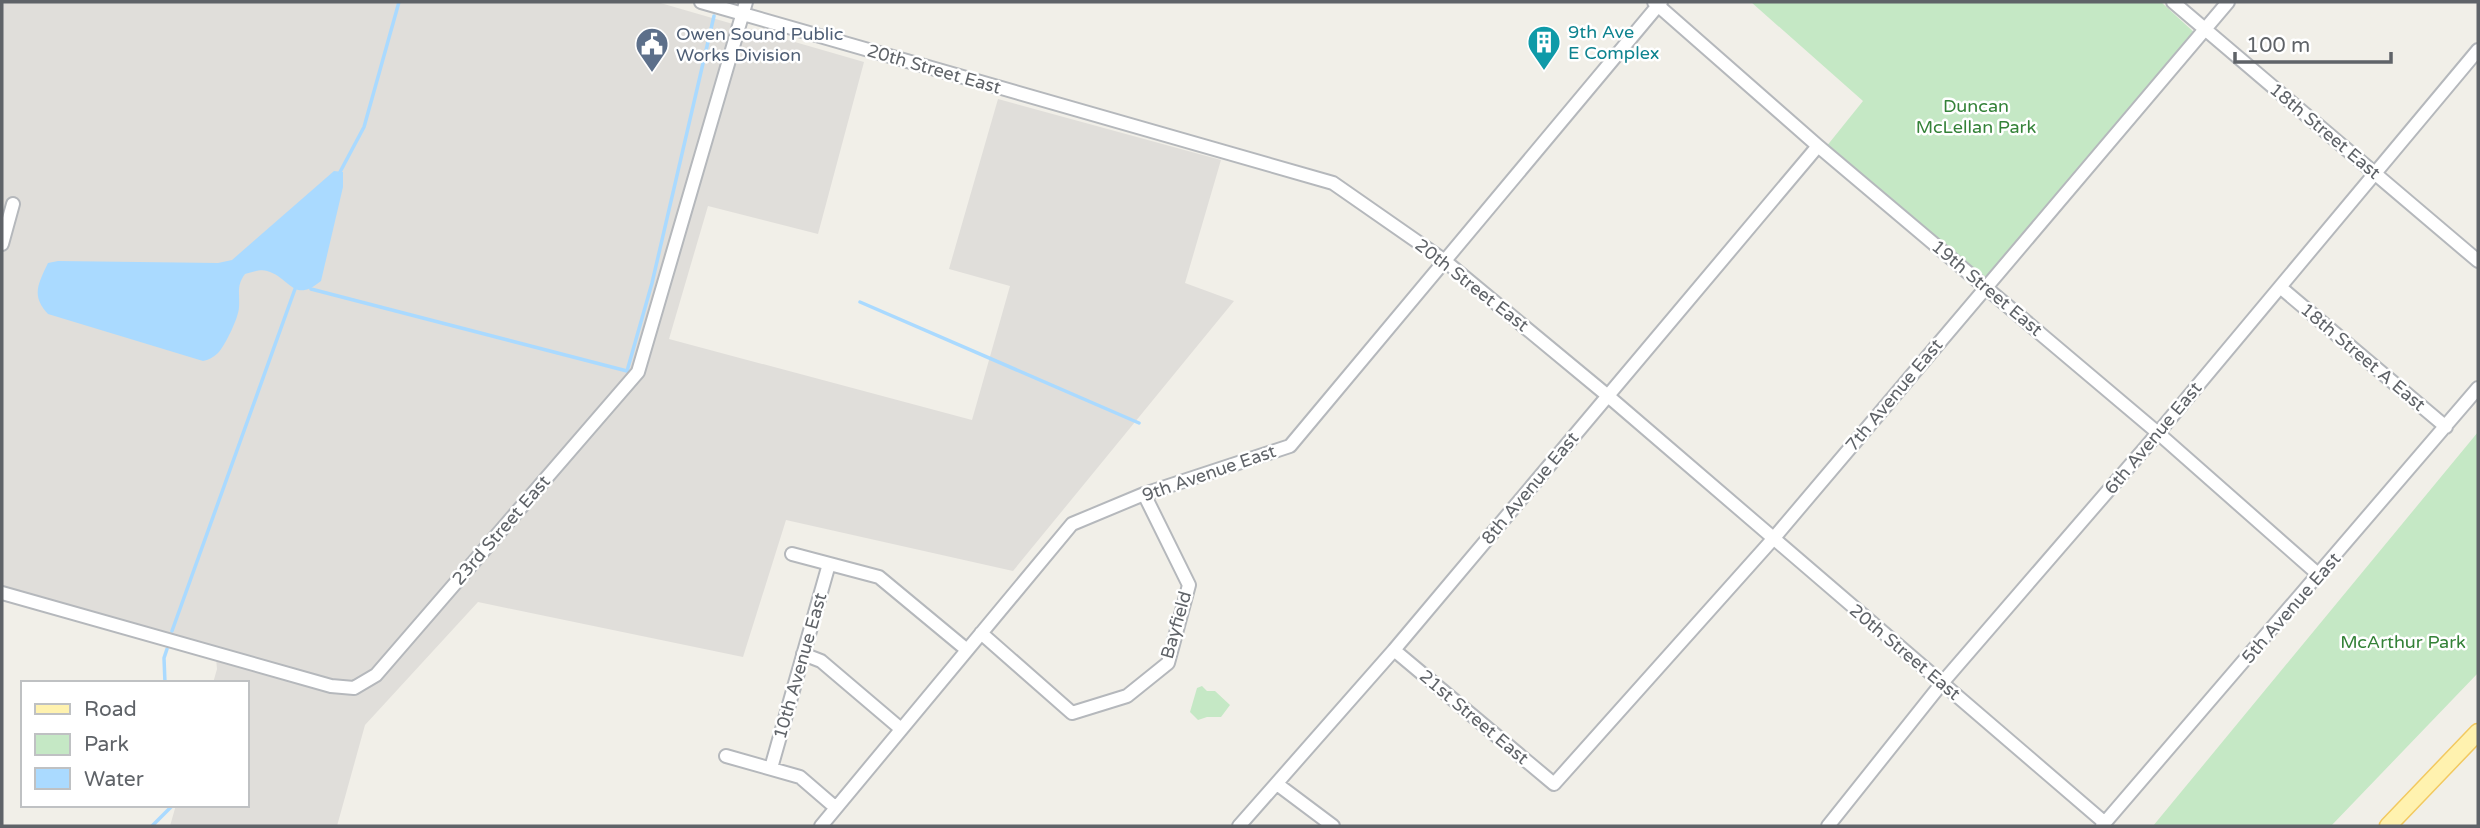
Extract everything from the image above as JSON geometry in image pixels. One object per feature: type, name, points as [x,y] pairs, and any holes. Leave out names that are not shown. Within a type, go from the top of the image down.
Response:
[{"type":"main road","points":[[2388,826],[2478,732]]},
{"type":"street","name":"20th Street East","points":[[701,2],[745,8],[1333,183],[1444,261],[1608,396],[2104,825]]},
{"type":"street","name":"18th Street East","points":[[2173,2],[2478,261]]},
{"type":"street","name":"7th Avenue East","points":[[1555,784],[1773,539],[2228,2]]},
{"type":"street","name":"19th Street East","points":[[1658,3],[1818,146],[2158,433],[2319,575]]},
{"type":"street","name":"9th Avenue East","points":[[821,826],[1072,524],[1143,494],[1290,446],[1658,3]]},
{"type":"street","name":"23rd Street East","points":[[2,593],[331,686],[355,688],[376,674],[638,372],[745,8]]},
{"type":"street","name":"6th Avenue East","points":[[1828,826],[1942,683],[2158,433],[2478,50]]},
{"type":"street","name":"8th Avenue East","points":[[1239,826],[1394,650],[1818,146]]},
{"type":"street","points":[[2,244],[13,205]]},
{"type":"street","name":"18th Street A East","points":[[2280,287],[2446,427]]},
{"type":"street","name":"5th Avenue East","points":[[2104,825],[2478,388]]},
{"type":"street","name":"Bayfield","points":[[981,634],[1072,713],[1128,696],[1168,663],[1189,585],[1143,494]]},
{"type":"street","points":[[792,554],[879,578],[967,650]]},
{"type":"street","name":"10th Avenue East","points":[[771,768],[829,564]]},
{"type":"street","name":"21st Street East","points":[[1394,650],[1555,784]]},
{"type":"street","points":[[803,654],[821,661],[901,729]]},
{"type":"street","points":[[726,756],[800,777],[836,808]]},
{"type":"street","points":[[1277,784],[1333,826]]},
{"type":"shaded area","points":[[2,2],[657,2],[864,62],[818,234],[708,206],[669,339],[972,420],[1010,286],[949,269],[998,99],[1221,160],[1185,283],[1234,301],[1013,571],[786,520],[743,657],[478,602],[365,725],[337,826],[170,826],[175,807],[248,807],[248,681],[214,681],[217,669],[216,658],[2,598]]},
{"type":"green space","name":"Duncan McLellan Park","points":[[1751,2],[2161,2],[2196,34],[1984,282],[1826,147],[1863,101]]},
{"type":"green space","name":"McArthur Park","points":[[2478,432],[2478,673],[2331,826],[2153,826]]},
{"type":"green space","points":[[1202,686],[1207,691],[1215,691],[1230,705],[1221,717],[1198,720],[1190,712],[1197,688]]},
{"type":"water","points":[[334,171],[343,172],[343,187],[321,281],[312,287],[298,290],[267,271],[245,274],[239,286],[238,312],[234,324],[221,349],[209,359],[203,361],[48,314],[39,301],[39,284],[48,263],[218,263],[232,260]]},
{"type":"waterway","points":[[340,172],[364,127],[399,2]]},
{"type":"waterway","points":[[311,289],[627,371],[652,283],[714,16]]},
{"type":"waterway","points":[[172,631],[295,289]]},
{"type":"waterway","points":[[860,302],[1139,423]]},
{"type":"waterway","points":[[165,681],[164,658],[167,649]]},
{"type":"waterway","points":[[152,826],[171,807]]},
{"type":"place","name":"9th Ave E Complex","points":[[1544,72]]},
{"type":"place","name":"Owen Sound Public Works Division","points":[[652,74]]}]
